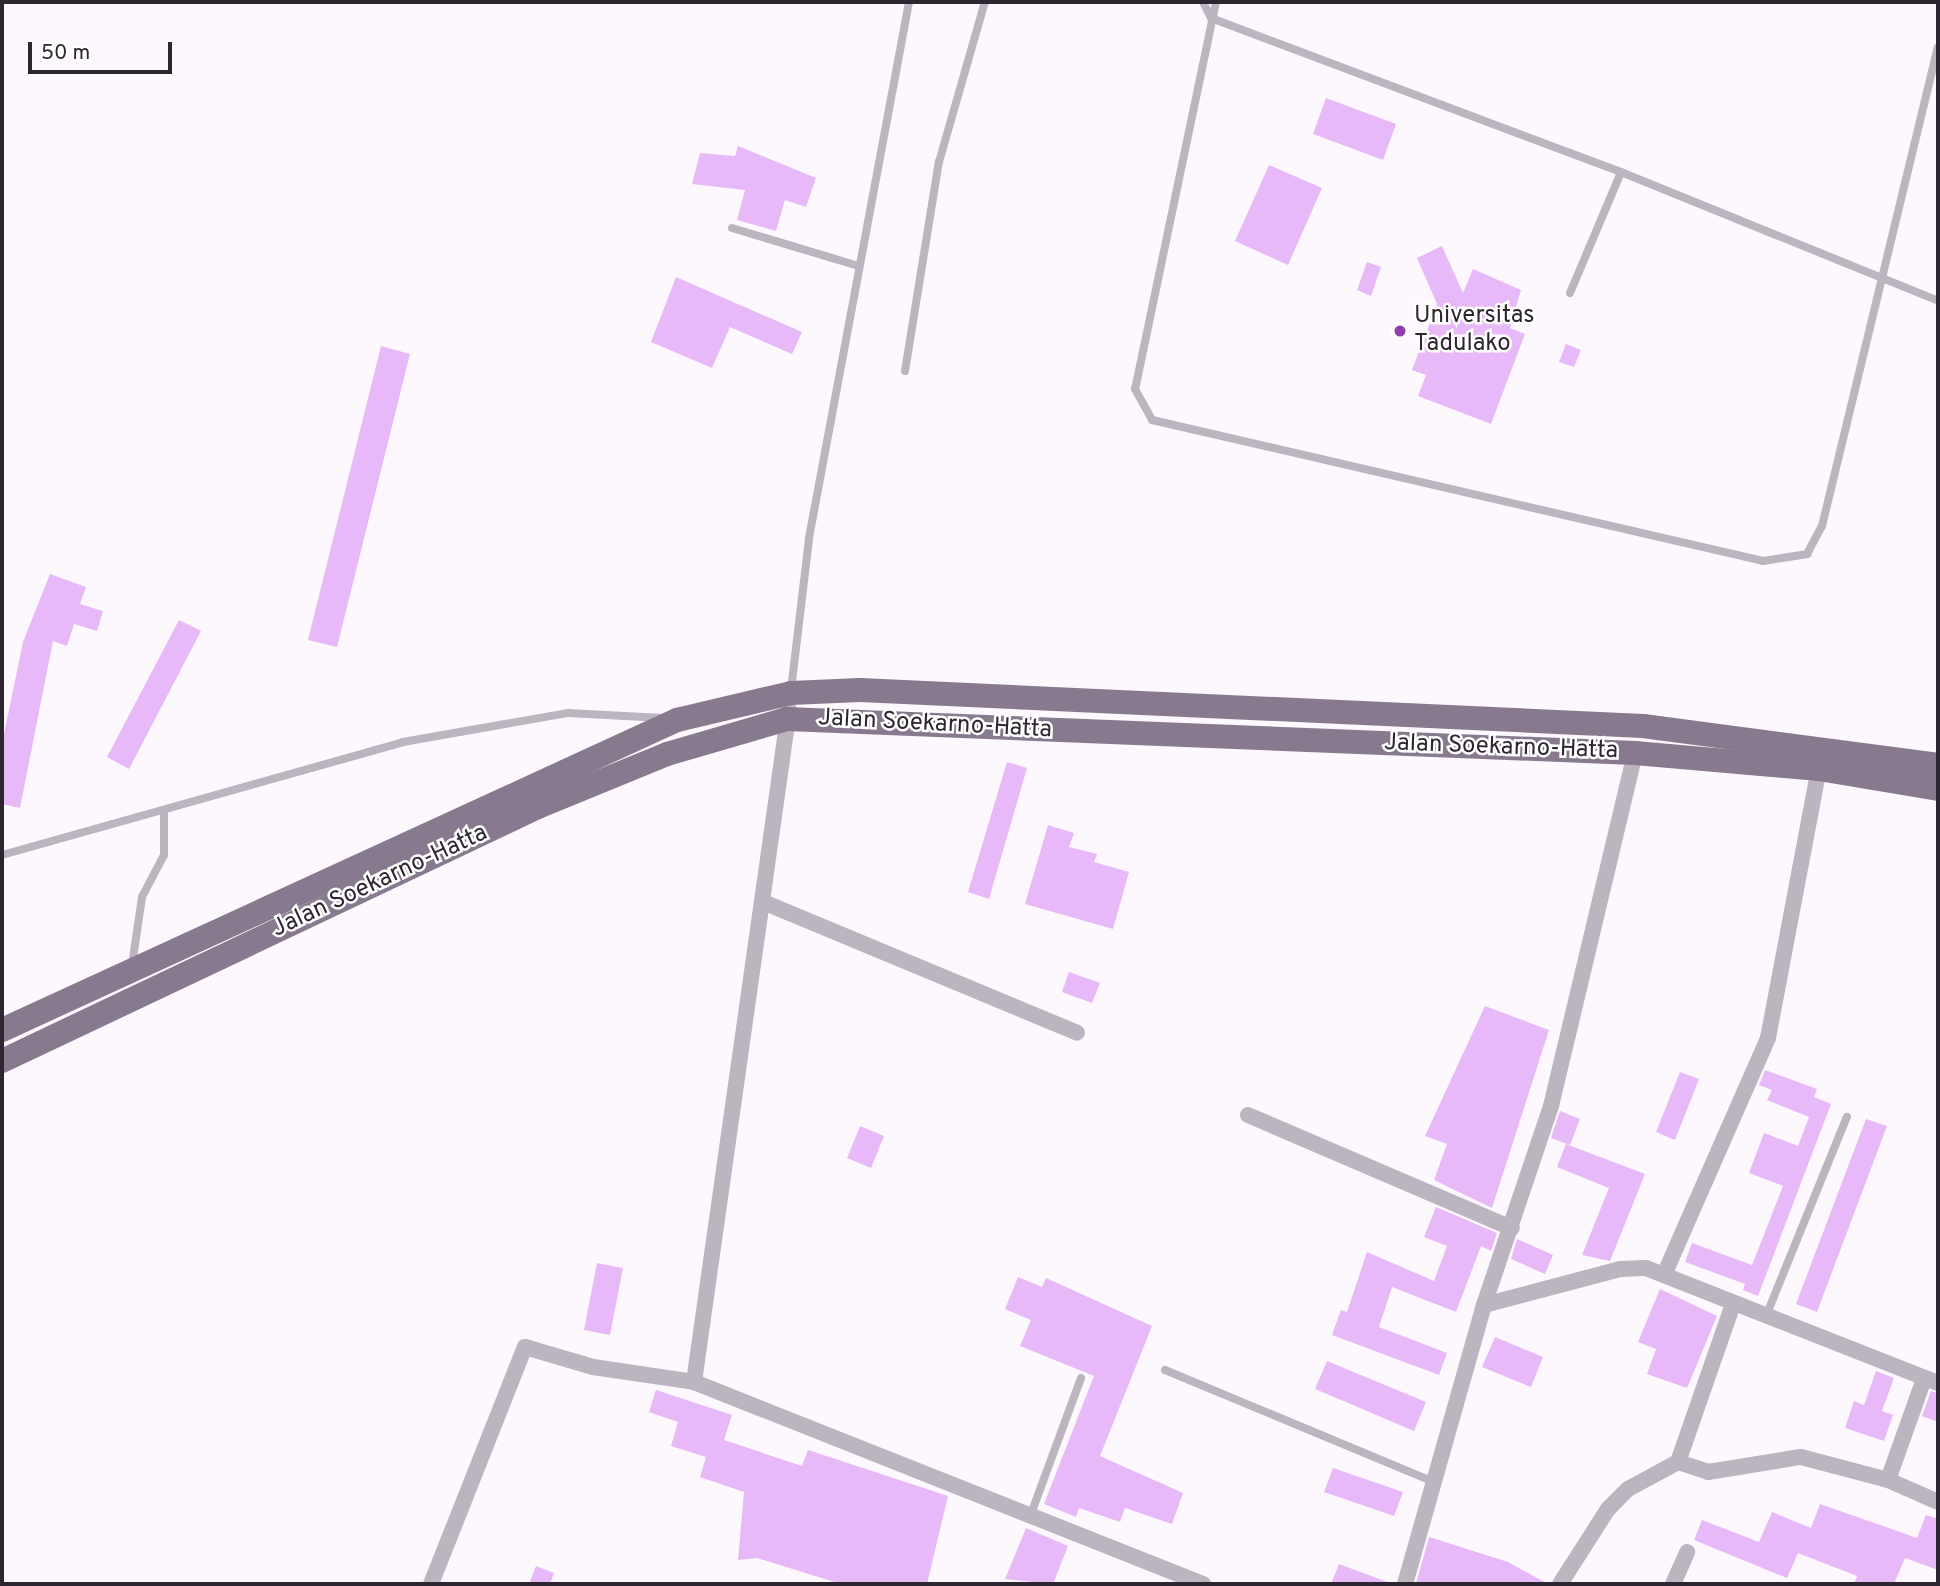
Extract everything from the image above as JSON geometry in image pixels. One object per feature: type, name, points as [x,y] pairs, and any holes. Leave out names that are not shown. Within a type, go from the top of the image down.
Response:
[{"type":"main road","name":"Jalan Soekarno-Hatta","points":[[2,1030],[160,955],[677,720],[791,693],[860,690],[1643,726],[1821,758],[1938,789]]},
{"type":"main road","name":"Jalan Soekarno-Hatta","points":[[2,1060],[538,807],[667,754],[787,719],[1821,758],[1938,765]]},
{"type":"main road","points":[[160,955],[163,985]]},
{"type":"street","points":[[694,1382],[791,693]]},
{"type":"street","points":[[1405,1584],[1484,1305],[1512,1228],[1586,977],[1635,753]]},
{"type":"street","points":[[1664,1275],[1768,1038],[1821,758]]},
{"type":"street","points":[[763,902],[1077,1033]]},
{"type":"street","points":[[1248,1115],[1512,1228]]},
{"type":"street","points":[[1484,1305],[1619,1269],[1664,1275],[1732,1307],[1931,1381],[1888,1480]]},
{"type":"street","points":[[1560,1584],[1608,1509],[1628,1489],[1678,1462],[1732,1307]]},
{"type":"street","points":[[431,1584],[525,1347],[593,1367],[694,1382],[1031,1514],[1178,1580],[1203,1584]]},
{"type":"street","points":[[1678,1462],[1708,1472],[1801,1457],[1888,1480],[1938,1502]]},
{"type":"street","points":[[1673,1584],[1687,1552]]},
{"type":"lane","points":[[791,693],[808,538],[909,2]]},
{"type":"lane","points":[[905,371],[939,162],[985,2]]},
{"type":"lane","points":[[1203,2],[1211,18],[1621,172],[1938,301]]},
{"type":"lane","points":[[1216,2],[1135,389],[1139,407],[1167,428],[1763,561],[1787,561],[1807,554],[1822,526],[1880,278],[1938,48]]},
{"type":"lane","points":[[1570,293],[1621,172]]},
{"type":"lane","points":[[732,228],[859,266]]},
{"type":"lane","points":[[2,855],[164,810],[299,767],[534,717],[605,712],[677,720]]},
{"type":"lane","points":[[132,968],[140,904],[164,855],[164,810]]},
{"type":"lane","points":[[1765,1319],[1847,1116]]},
{"type":"lane","points":[[1165,1370],[1434,1482]]},
{"type":"lane","points":[[1031,1514],[1081,1378]]},
{"type":"building","points":[[1326,98],[1396,124],[1383,160],[1313,134]]},
{"type":"building","points":[[738,146],[816,178],[806,207],[785,200],[776,231],[737,220],[745,190],[692,184],[700,153],[735,156]]},
{"type":"building","points":[[1269,165],[1322,188],[1288,265],[1235,241]]},
{"type":"building","points":[[1442,246],[1463,293],[1473,269],[1521,290],[1510,328],[1525,334],[1491,424],[1418,396],[1426,375],[1412,370],[1437,304],[1417,258]]},
{"type":"building","points":[[1367,262],[1381,267],[1371,296],[1357,290]]},
{"type":"building","points":[[676,277],[802,332],[792,354],[730,327],[712,368],[651,342]]},
{"type":"building","points":[[1566,344],[1581,350],[1574,367],[1559,362]]},
{"type":"building","points":[[381,346],[410,354],[337,647],[308,640]]},
{"type":"building","points":[[50,574],[86,587],[80,604],[103,611],[97,631],[74,624],[67,646],[53,641],[20,808],[2,804],[2,744],[23,642]]},
{"type":"building","points":[[179,620],[201,631],[129,769],[107,757]]},
{"type":"building","points":[[1007,762],[1027,768],[989,899],[968,892]]},
{"type":"building","points":[[1048,825],[1074,833],[1069,847],[1097,854],[1094,862],[1129,872],[1113,929],[1025,904]]},
{"type":"building","points":[[1069,972],[1100,983],[1092,1003],[1062,992]]},
{"type":"building","points":[[1485,1006],[1549,1030],[1492,1208],[1434,1180],[1447,1144],[1425,1136]]},
{"type":"building","points":[[1765,1070],[1817,1089],[1814,1097],[1831,1104],[1758,1296],[1743,1290],[1745,1284],[1685,1262],[1692,1243],[1752,1265],[1783,1186],[1749,1173],[1764,1133],[1798,1146],[1809,1117],[1767,1100],[1772,1090],[1759,1085]]},
{"type":"building","points":[[1680,1072],[1699,1079],[1675,1140],[1656,1132]]},
{"type":"building","points":[[1560,1111],[1580,1119],[1570,1145],[1551,1138]]},
{"type":"building","points":[[1866,1119],[1887,1126],[1817,1312],[1796,1304]]},
{"type":"building","points":[[860,1126],[884,1136],[871,1168],[847,1158]]},
{"type":"building","points":[[1566,1144],[1645,1174],[1610,1261],[1582,1255],[1609,1188],[1557,1167]]},
{"type":"building","points":[[1436,1207],[1497,1233],[1491,1251],[1481,1246],[1456,1312],[1392,1287],[1379,1327],[1447,1353],[1439,1375],[1332,1335],[1341,1310],[1347,1312],[1367,1252],[1434,1281],[1447,1246],[1424,1237]]},
{"type":"building","points":[[1517,1239],[1553,1255],[1545,1274],[1511,1259]]},
{"type":"building","points":[[597,1263],[623,1268],[610,1335],[584,1330]]},
{"type":"building","points":[[1018,1277],[1042,1287],[1046,1278],[1152,1326],[1100,1456],[1183,1493],[1172,1524],[1125,1508],[1120,1522],[1079,1508],[1076,1517],[1044,1504],[1094,1376],[1020,1346],[1031,1320],[1005,1309]]},
{"type":"building","points":[[1660,1289],[1717,1316],[1687,1388],[1647,1374],[1656,1349],[1638,1342]]},
{"type":"building","points":[[1495,1337],[1543,1357],[1531,1387],[1482,1367]]},
{"type":"building","points":[[1327,1361],[1426,1402],[1414,1431],[1315,1389]]},
{"type":"building","points":[[1876,1371],[1894,1378],[1882,1411],[1893,1415],[1884,1441],[1845,1428],[1854,1401],[1864,1405]]},
{"type":"building","points":[[656,1390],[732,1415],[724,1440],[802,1466],[808,1450],[948,1496],[927,1584],[841,1584],[757,1558],[738,1560],[744,1492],[700,1477],[706,1457],[671,1446],[678,1422],[649,1412]]},
{"type":"building","points":[[1931,1391],[1938,1393],[1938,1422],[1922,1416]]},
{"type":"building","points":[[1333,1468],[1403,1492],[1394,1516],[1324,1492]]},
{"type":"building","points":[[1820,1504],[1917,1538],[1926,1515],[1938,1519],[1938,1570],[1905,1558],[1894,1584],[1854,1584],[1857,1576],[1798,1553],[1787,1578],[1694,1540],[1702,1520],[1759,1542],[1772,1512],[1811,1528]]},
{"type":"building","points":[[1026,1528],[1068,1546],[1053,1584],[1005,1579]]},
{"type":"building","points":[[1429,1537],[1508,1562],[1548,1584],[1416,1584]]},
{"type":"building","points":[[1339,1564],[1390,1583],[1390,1584],[1331,1584]]},
{"type":"building","points":[[536,1566],[554,1573],[550,1584],[529,1584]]},
{"type":"place","name":"Universitas Tadulako","points":[[1400,331]]}]
